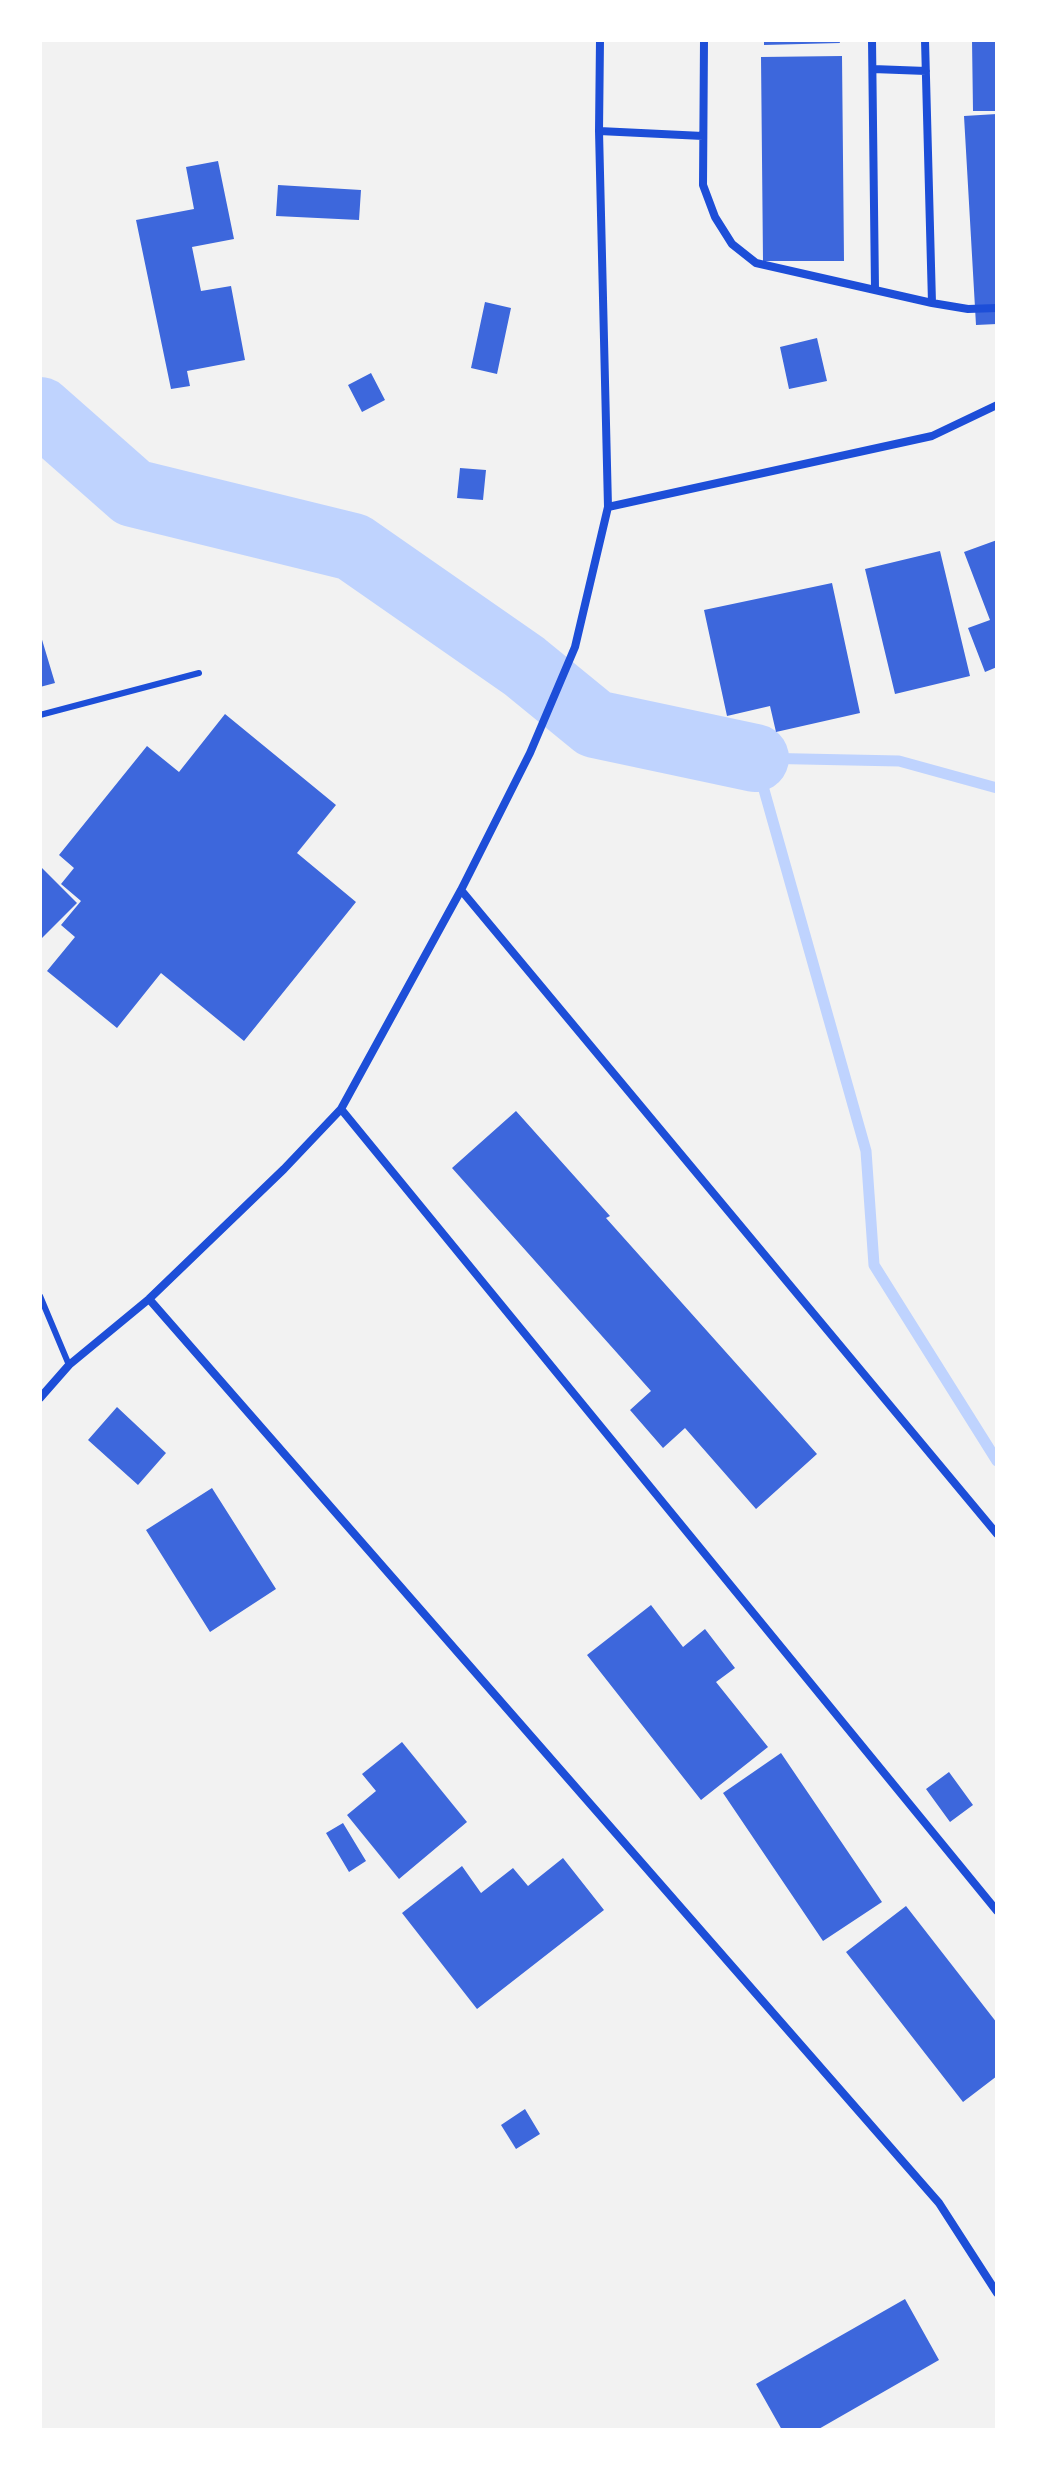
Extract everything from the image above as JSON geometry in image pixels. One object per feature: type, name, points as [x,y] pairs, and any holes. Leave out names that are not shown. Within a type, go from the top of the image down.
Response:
[{"type":"street","points":[[40,1398],[69,1365],[149,1299],[284,1169],[341,1109],[461,890],[530,753],[575,647],[608,507],[599,131],[600,40]]},
{"type":"street","points":[[704,40],[703,185],[715,217],[732,244],[756,263],[932,303],[968,309],[997,308]]},
{"type":"street","points":[[872,40],[875,289]]},
{"type":"street","points":[[925,40],[932,303]]},
{"type":"street","points":[[873,69],[926,71]]},
{"type":"street","points":[[599,131],[703,136]]},
{"type":"street","points":[[608,507],[932,436],[997,405]]},
{"type":"street","points":[[461,890],[997,1534]]},
{"type":"street","points":[[341,1109],[997,1911]]},
{"type":"street","points":[[149,1299],[939,2203],[997,2293]]},
{"type":"lane","points":[[40,715],[199,673]]},
{"type":"lane","points":[[40,1296],[69,1365]]},
{"type":"building","points":[[764,40],[839,40],[840,43],[764,45]]},
{"type":"building","points":[[972,40],[997,40],[997,111],[973,111]]},
{"type":"building","points":[[842,56],[844,261],[763,261],[761,57]]},
{"type":"building","points":[[997,114],[997,324],[976,325],[964,116]]},
{"type":"building","points":[[218,161],[234,239],[192,247],[201,291],[231,286],[245,360],[187,371],[190,386],[171,389],[136,220],[194,209],[186,167]]},
{"type":"building","points":[[278,185],[361,190],[359,220],[276,216]]},
{"type":"building","points":[[485,302],[511,308],[497,374],[471,368]]},
{"type":"building","points":[[817,338],[827,381],[789,389],[780,347]]},
{"type":"building","points":[[371,373],[385,400],[362,412],[348,385]]},
{"type":"building","points":[[460,468],[486,470],[483,500],[457,498]]},
{"type":"building","points":[[997,540],[997,667],[985,672],[968,628],[990,620],[964,552]]},
{"type":"building","points":[[940,551],[970,676],[895,694],[865,569]]},
{"type":"building","points":[[832,583],[860,713],[776,732],[770,706],[727,716],[704,610]]},
{"type":"building","points":[[40,633],[55,683],[40,687]]},
{"type":"building","points":[[225,714],[336,805],[297,853],[356,902],[244,1041],[161,973],[117,1028],[47,971],[75,937],[61,925],[81,901],[61,884],[74,868],[59,855],[147,746],[179,772]]},
{"type":"building","points":[[40,866],[77,903],[40,940]]},
{"type":"building","points":[[516,1111],[610,1216],[606,1218],[817,1454],[756,1509],[685,1428],[663,1448],[630,1410],[651,1391],[452,1168]]},
{"type":"building","points":[[117,1407],[166,1453],[138,1485],[88,1440]]},
{"type":"building","points":[[212,1488],[276,1589],[210,1632],[146,1530]]},
{"type":"building","points":[[651,1605],[683,1647],[705,1629],[735,1668],[716,1682],[768,1747],[701,1800],[587,1655]]},
{"type":"building","points":[[402,1742],[467,1822],[399,1879],[347,1815],[376,1791],[362,1774]]},
{"type":"building","points":[[781,1753],[882,1902],[823,1941],[723,1793]]},
{"type":"building","points":[[949,1772],[973,1805],[950,1822],[926,1789]]},
{"type":"building","points":[[343,1823],[366,1861],[349,1872],[326,1833]]},
{"type":"building","points":[[563,1858],[604,1910],[477,2009],[402,1913],[462,1866],[481,1893],[513,1868],[528,1886]]},
{"type":"building","points":[[906,1906],[997,2023],[997,2076],[963,2102],[846,1952]]},
{"type":"building","points":[[525,2109],[540,2134],[516,2149],[501,2125]]},
{"type":"building","points":[[905,2299],[939,2360],[817,2430],[782,2430],[756,2384]]},
{"type":"waterway","points":[[40,411],[133,493],[353,547],[524,666],[595,724],[755,758]]},
{"type":"waterway","points":[[997,788],[899,761],[755,758],[866,1151],[874,1265],[997,1461]]}]
